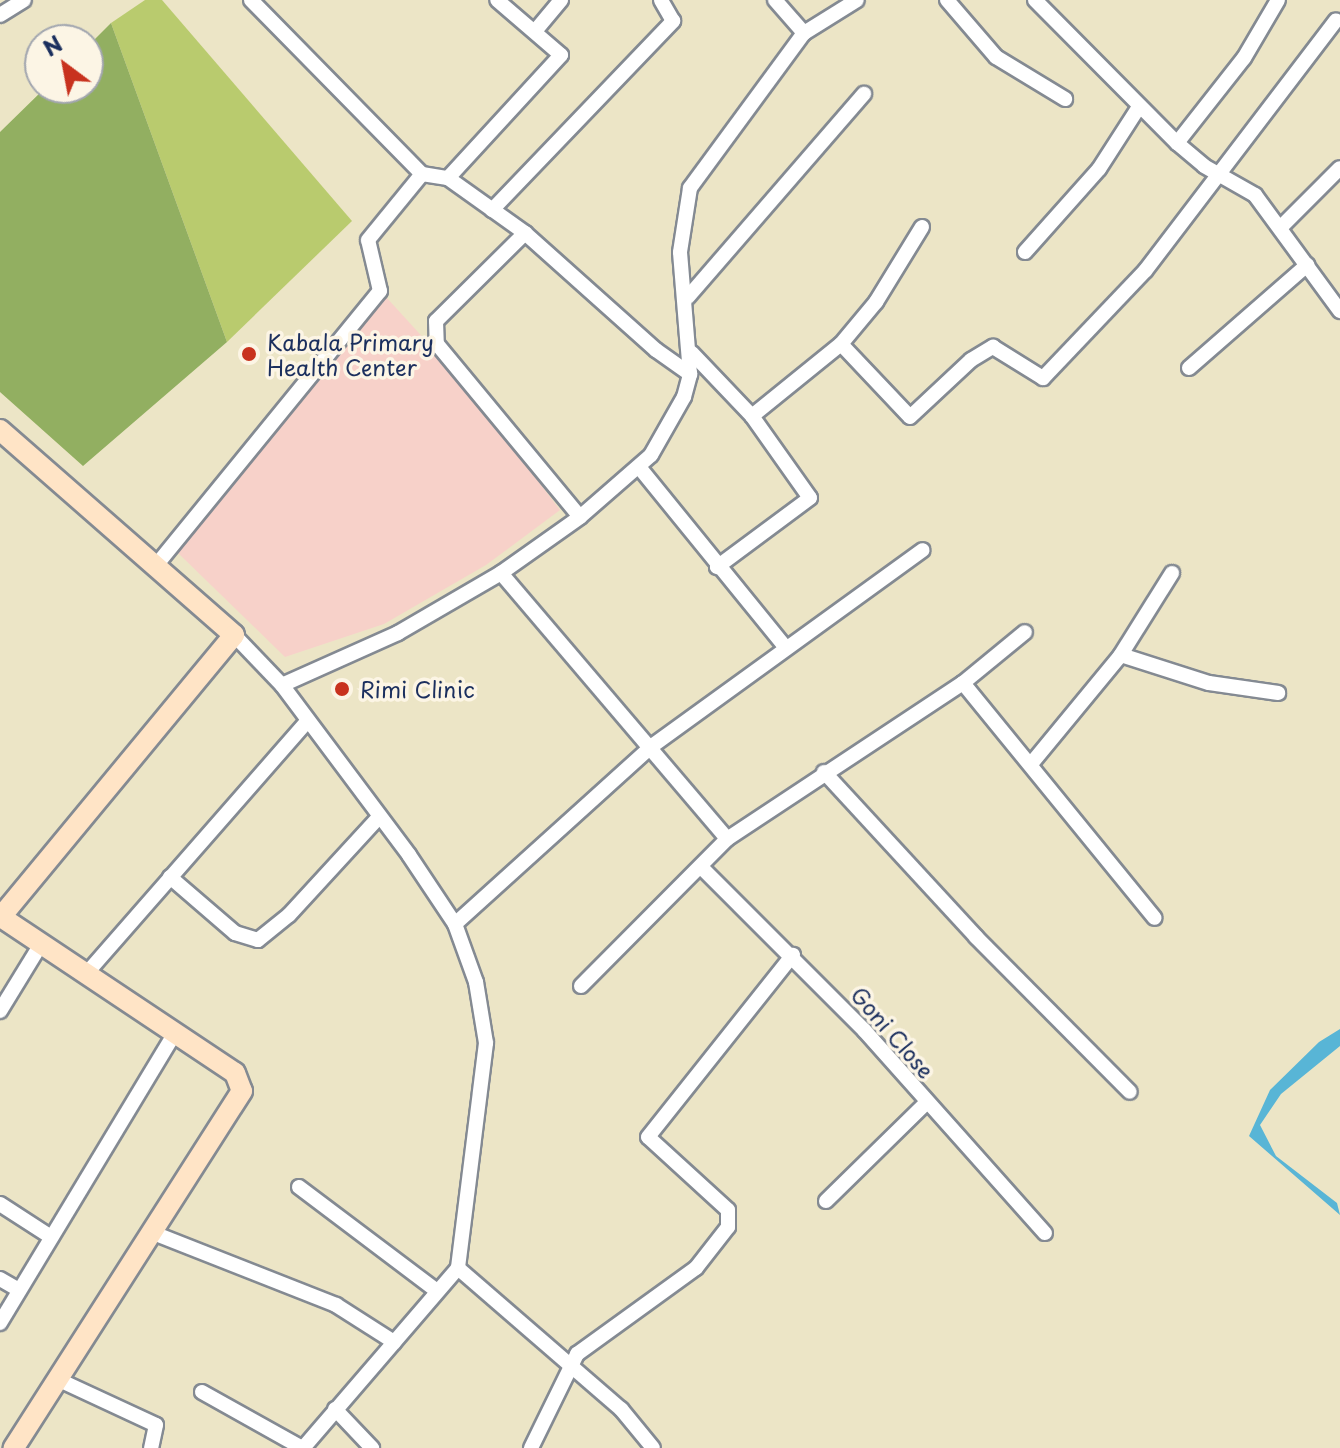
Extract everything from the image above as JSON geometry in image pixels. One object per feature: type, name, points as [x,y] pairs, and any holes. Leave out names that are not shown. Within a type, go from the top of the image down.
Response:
[{"type":"street","points":[[0,15],[24,0]]},
{"type":"street","points":[[251,0],[422,174],[448,178],[525,233],[690,374]]},
{"type":"street","points":[[448,178],[560,60],[556,46],[497,0]]},
{"type":"street","points":[[536,30],[561,0]]},
{"type":"street","points":[[492,210],[673,21],[661,0]]},
{"type":"street","points":[[775,0],[804,33]]},
{"type":"street","points":[[282,685],[398,633],[501,573],[580,517],[639,467],[669,427],[690,374],[692,353],[688,297],[680,252],[690,188],[804,33],[857,0]]},
{"type":"street","points":[[947,0],[996,57],[1065,99]]},
{"type":"street","points":[[1035,0],[1177,143],[1222,176],[1255,195],[1340,311]]},
{"type":"street","points":[[1177,143],[1244,58],[1278,0]]},
{"type":"street","points":[[841,344],[910,417],[986,349],[993,347],[1043,378],[1145,271],[1222,176],[1336,20]]},
{"type":"street","points":[[688,297],[864,94]]},
{"type":"street","points":[[1025,252],[1099,169],[1139,107]]},
{"type":"street","points":[[1281,227],[1340,168]]},
{"type":"street","points":[[158,563],[380,291],[368,240],[422,174]]},
{"type":"street","points":[[752,416],[841,344],[876,302],[922,227]]},
{"type":"street","points":[[525,233],[436,321],[437,344],[580,517]]},
{"type":"street","points":[[1189,368],[1307,265]]},
{"type":"street","points":[[692,353],[752,416],[810,498],[717,567]]},
{"type":"street","points":[[0,430],[158,563],[282,685],[380,816],[455,924],[476,982],[486,1043],[458,1268],[302,1448],[202,1392]]},
{"type":"street","points":[[639,467],[717,567],[786,648]]},
{"type":"street","points":[[455,924],[652,746],[923,550]]},
{"type":"street","points":[[501,573],[652,746],[727,839]]},
{"type":"street","points":[[1031,764],[1121,655],[1172,573]]},
{"type":"street","points":[[581,986],[727,839],[824,772],[963,683],[1025,632]]},
{"type":"street","points":[[14,1448],[242,1091],[235,1073],[0,917],[234,635]]},
{"type":"street","points":[[1121,655],[1209,683],[1278,693]]},
{"type":"street","points":[[963,683],[1155,918]]},
{"type":"street","points":[[86,974],[308,720]]},
{"type":"street","points":[[824,772],[976,937],[1130,1092]]},
{"type":"street","points":[[170,877],[235,933],[258,940],[289,915],[380,816]]},
{"type":"street","name":"Goni Close","points":[[701,867],[793,955],[1045,1233]]},
{"type":"street","points":[[0,1011],[41,944]]},
{"type":"street","points":[[531,1448],[587,1345],[696,1268],[728,1227],[728,1210],[648,1137],[793,955]]},
{"type":"street","points":[[0,1323],[174,1034]]},
{"type":"street","points":[[826,1201],[926,1103]]},
{"type":"street","points":[[299,1187],[437,1291]]},
{"type":"street","points":[[0,1204],[51,1237]]},
{"type":"street","points":[[151,1232],[336,1305],[394,1342]]},
{"type":"street","points":[[458,1268],[621,1409],[653,1448]]},
{"type":"street","points":[[0,1279],[19,1290]]},
{"type":"street","points":[[57,1379],[156,1425],[151,1448]]},
{"type":"street","points":[[335,1409],[372,1448]]},
{"type":"shaded area","points":[[386,297],[460,378],[560,510],[486,565],[384,624],[285,657],[177,552]]},
{"type":"green space","points":[[145,0],[162,0],[352,221],[227,342],[111,23]]},
{"type":"green space","points":[[111,23],[227,342],[83,466],[0,392],[0,132],[29,104],[104,104],[104,30]]},
{"type":"water","points":[[1340,1029],[1340,1046],[1281,1094],[1260,1125],[1276,1156],[1337,1203],[1340,1215],[1249,1136],[1270,1090],[1319,1042]]},
{"type":"place","name":"Kabala Primary Health Center","points":[[249,354]]},
{"type":"place","name":"Rimi Clinic","points":[[342,689]]}]
